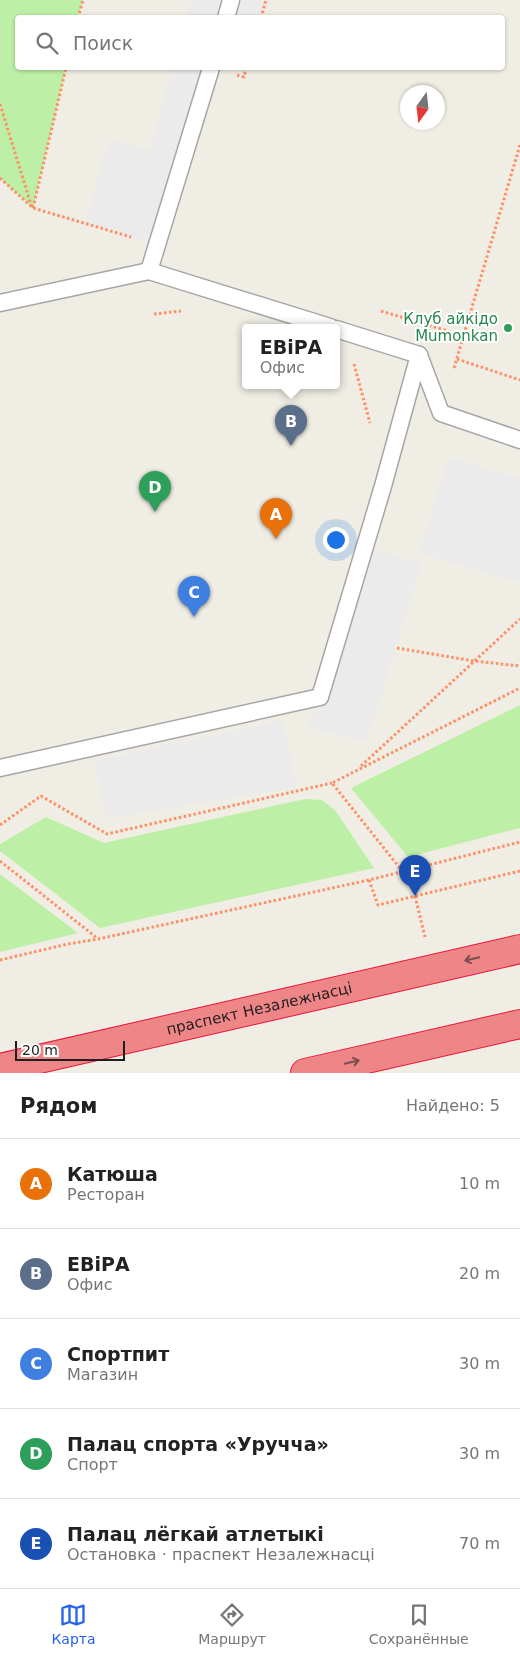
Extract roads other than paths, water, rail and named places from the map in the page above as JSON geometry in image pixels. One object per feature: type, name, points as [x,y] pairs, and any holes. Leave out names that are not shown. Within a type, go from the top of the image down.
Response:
[{"type":"highway","name":"праспект Незалежнасці","points":[[0,1068],[520,948]]},
{"type":"highway","points":[[305,1073],[520,1024]]},
{"type":"lane","points":[[227,15],[231,0]]},
{"type":"lane","points":[[149,271],[210,70]]},
{"type":"lane","points":[[0,302],[149,271],[320,324]]},
{"type":"lane","points":[[340,330],[418,355]]},
{"type":"lane","points":[[418,355],[441,413],[520,440]]},
{"type":"lane","points":[[0,768],[320,698],[383,486],[418,355]]},
{"type":"place","name":"Клуб айкідо Mumonkan","points":[[508,328]]},
{"type":"place","name":"ЕВіРА","points":[[291,446]]},
{"type":"place","name":"Палац спорта «Уручча»","points":[[155,512]]},
{"type":"place","name":"Катюша","points":[[276,539]]},
{"type":"place","name":"Спортпит","points":[[194,617]]},
{"type":"place","name":"Палац лёгкай атлетыкі","points":[[415,896]]}]
